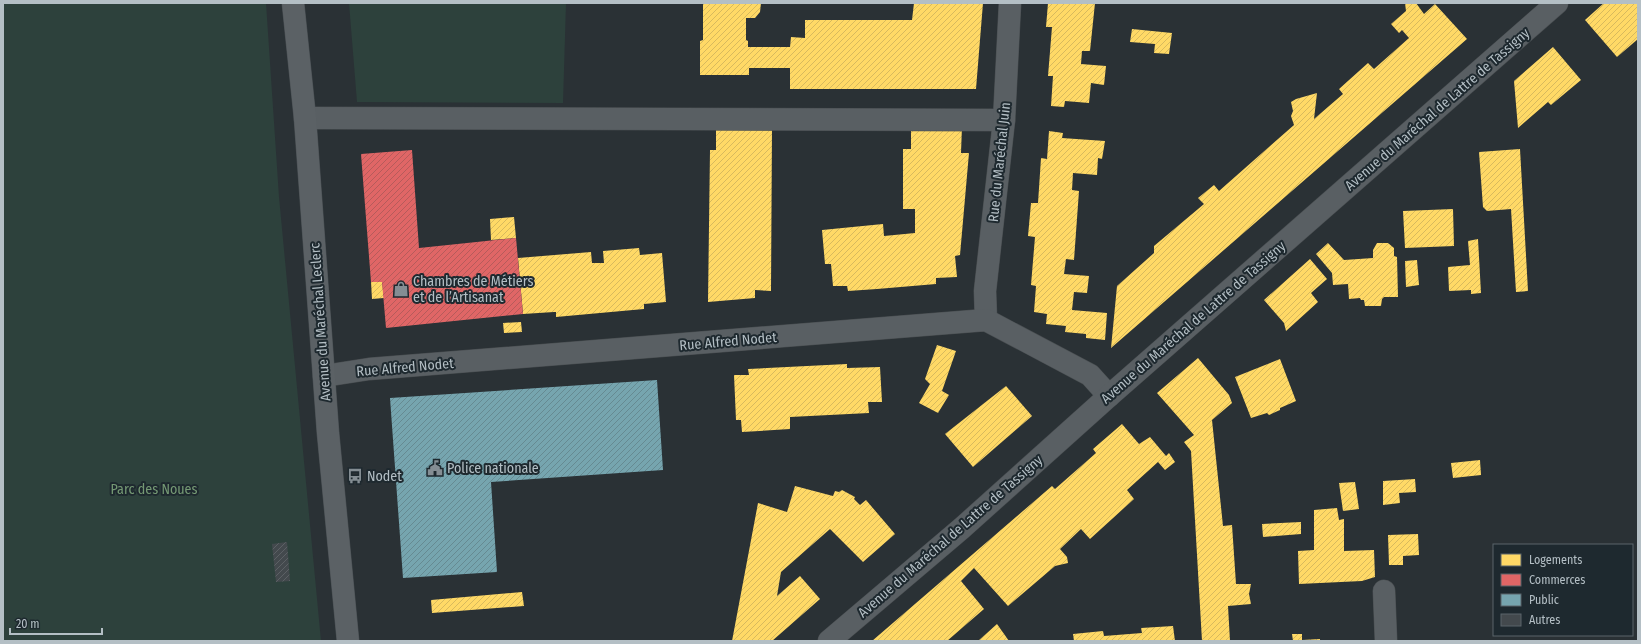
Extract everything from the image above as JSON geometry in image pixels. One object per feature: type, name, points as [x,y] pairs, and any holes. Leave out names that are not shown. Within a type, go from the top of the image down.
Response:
[{"type":"main road","name":"Avenue du Maréchal Leclerc","points":[[293,3],[305,118],[324,376],[348,641]]},
{"type":"street","name":"Rue du Maréchal Juin","points":[[986,320],[985,291],[1004,120],[1010,3]]},
{"type":"street","name":"Avenue du Maréchal de Lattre de Tassigny","points":[[829,641],[962,528],[1109,396],[1557,3]]},
{"type":"street","points":[[305,118],[843,121],[1004,120]]},
{"type":"street","points":[[986,320],[1090,375],[1109,396]]},
{"type":"street","name":"Rue Alfred Nodet","points":[[324,376],[369,369],[986,320]]},
{"type":"street","points":[[1384,591],[1386,641]]},
{"type":"green space","name":"Parc des Noues","points":[[3,3],[266,3],[279,197],[321,641],[3,641]]},
{"type":"green space","points":[[349,3],[566,3],[563,103],[357,102]]},
{"type":"building: Logements","points":[[703,3],[761,3],[760,12],[755,18],[746,18],[746,40],[748,41],[748,47],[790,47],[791,37],[805,38],[805,20],[912,20],[914,3],[983,3],[976,89],[790,89],[790,68],[749,68],[749,75],[700,75],[700,41],[703,40]]},
{"type":"building: Logements","points":[[1048,3],[1095,3],[1090,51],[1082,51],[1081,64],[1106,66],[1104,85],[1091,83],[1089,103],[1065,101],[1064,107],[1051,106],[1053,76],[1048,76],[1052,27],[1046,27]]},
{"type":"building: Logements","points":[[1405,3],[1416,3],[1424,14],[1435,4],[1467,39],[1111,348],[1117,286],[1154,253],[1154,246],[1204,204],[1198,198],[1214,185],[1219,191],[1294,125],[1291,116],[1293,111],[1291,102],[1317,93],[1314,119],[1343,94],[1339,89],[1368,63],[1374,69],[1409,38],[1402,30],[1399,33],[1391,24],[1406,11]]},
{"type":"building: Logements","points":[[1604,3],[1638,3],[1638,39],[1617,57],[1585,20]]},
{"type":"building: Logements","points":[[1132,29],[1172,33],[1169,54],[1154,53],[1155,44],[1130,42]]},
{"type":"building: Logements","points":[[1553,47],[1581,80],[1551,105],[1548,102],[1518,128],[1514,81]]},
{"type":"building: Logements","points":[[962,126],[961,153],[969,153],[960,255],[955,256],[957,277],[936,278],[936,284],[877,289],[848,291],[847,286],[833,286],[831,264],[825,264],[822,230],[883,224],[884,236],[915,233],[915,209],[903,209],[903,149],[911,149],[911,127]]},
{"type":"building: Logements","points":[[772,127],[771,291],[755,290],[755,298],[708,302],[710,150],[716,150],[716,128]]},
{"type":"building: Logements","points":[[1049,131],[1063,133],[1062,138],[1105,141],[1102,159],[1098,158],[1097,175],[1073,173],[1072,190],[1079,191],[1074,260],[1066,259],[1064,274],[1089,276],[1087,293],[1074,292],[1072,310],[1107,313],[1105,340],[1086,338],[1086,334],[1065,332],[1066,326],[1046,324],[1047,314],[1034,312],[1036,286],[1031,285],[1035,237],[1028,236],[1031,203],[1038,203],[1041,158],[1047,159]]},
{"type":"building: Logements","points":[[1520,149],[1528,291],[1516,292],[1511,209],[1487,211],[1483,207],[1479,152]]},
{"type":"building: Logements","points":[[1453,209],[1454,246],[1405,248],[1403,211]]},
{"type":"building: Logements","points":[[514,217],[516,238],[491,240],[490,219]]},
{"type":"building: Logements","points":[[1478,239],[1481,293],[1471,294],[1471,290],[1449,291],[1448,267],[1470,265],[1468,241]]},
{"type":"building: Logements","points":[[1328,243],[1344,260],[1373,258],[1373,250],[1377,243],[1388,243],[1394,248],[1394,256],[1397,257],[1398,297],[1384,297],[1382,299],[1381,306],[1365,306],[1364,300],[1361,300],[1360,298],[1349,299],[1348,284],[1333,285],[1332,273],[1316,254]]},
{"type":"building: Logements","points":[[639,248],[640,255],[662,253],[666,302],[644,304],[644,309],[556,317],[556,312],[523,314],[518,258],[591,252],[592,263],[604,263],[603,251]]},
{"type":"building: Logements","points":[[1310,259],[1327,279],[1311,293],[1318,302],[1286,331],[1284,323],[1264,300]]},
{"type":"building: Logements","points":[[1417,260],[1419,285],[1406,287],[1405,261]]},
{"type":"building: Logements","points":[[371,282],[382,282],[384,298],[372,299]]},
{"type":"building: Logements","points":[[521,322],[522,332],[504,333],[503,323]]},
{"type":"building: Logements","points":[[937,345],[956,351],[942,391],[949,395],[938,413],[919,403],[930,384],[925,379]]},
{"type":"building: Logements","points":[[1198,358],[1229,395],[1232,403],[1212,420],[1223,526],[1232,525],[1236,584],[1251,584],[1249,594],[1251,604],[1228,606],[1230,641],[1202,641],[1191,451],[1184,442],[1194,435],[1157,393]]},
{"type":"building: Logements","points":[[1280,359],[1296,401],[1269,415],[1267,413],[1251,418],[1235,377]]},
{"type":"building: Logements","points":[[847,364],[847,368],[880,367],[882,402],[868,402],[869,413],[790,417],[790,429],[742,432],[741,420],[736,420],[734,375],[749,375],[748,369]]},
{"type":"building: Logements","points":[[1006,386],[1032,416],[973,467],[945,434]]},
{"type":"building: Logements","points":[[1122,424],[1139,444],[1150,437],[1166,456],[1169,453],[1175,462],[1165,470],[1158,462],[1127,490],[1134,499],[1090,539],[1081,529],[1060,549],[1067,557],[1068,563],[1055,566],[1008,606],[974,568],[961,581],[984,609],[947,641],[872,641],[1052,486],[1055,489],[1096,453],[1093,449]]},
{"type":"building: Logements","points":[[1480,460],[1481,475],[1453,478],[1451,463]]},
{"type":"building: Logements","points":[[1415,479],[1416,492],[1399,493],[1400,503],[1383,505],[1383,481]]},
{"type":"building: Logements","points":[[1355,482],[1359,509],[1343,511],[1339,483]]},
{"type":"building: Logements","points":[[795,486],[833,496],[835,491],[839,492],[842,490],[855,497],[854,499],[860,505],[866,500],[895,534],[863,562],[830,529],[781,572],[777,596],[800,576],[820,599],[772,641],[732,641],[758,503],[787,512]]},
{"type":"building: Logements","points":[[1337,508],[1339,520],[1344,519],[1344,551],[1374,550],[1375,577],[1362,581],[1299,584],[1298,551],[1314,550],[1314,510]]},
{"type":"building: Logements","points":[[1301,522],[1301,534],[1263,537],[1262,524]]},
{"type":"building: Logements","points":[[1418,534],[1419,555],[1403,556],[1403,565],[1389,565],[1388,535]]},
{"type":"building: Logements","points":[[522,592],[524,606],[432,613],[431,600]]},
{"type":"building: Logements","points":[[997,624],[1009,641],[978,641]]},
{"type":"building: Logements","points":[[1173,626],[1175,641],[1074,641],[1073,634],[1103,631],[1104,636],[1142,633],[1141,628]]},
{"type":"building: Logements","points":[[1292,634],[1302,634],[1302,640],[1320,639],[1320,641],[1293,641]]},
{"type":"building: Commerces","points":[[412,150],[419,248],[516,238],[523,314],[386,328],[382,282],[371,282],[361,154]]},
{"type":"building: Public","points":[[657,380],[663,470],[491,482],[497,572],[403,578],[390,398]]},
{"type":"building: Autres","points":[[287,542],[290,581],[276,582],[272,544]]},
{"type":"place","name":"Chambres de Métiers et de l’Artisanat","points":[[401,289]]},
{"type":"place","name":"Police nationale","points":[[435,468]]},
{"type":"place","name":"Nodet","points":[[355,476]]}]
